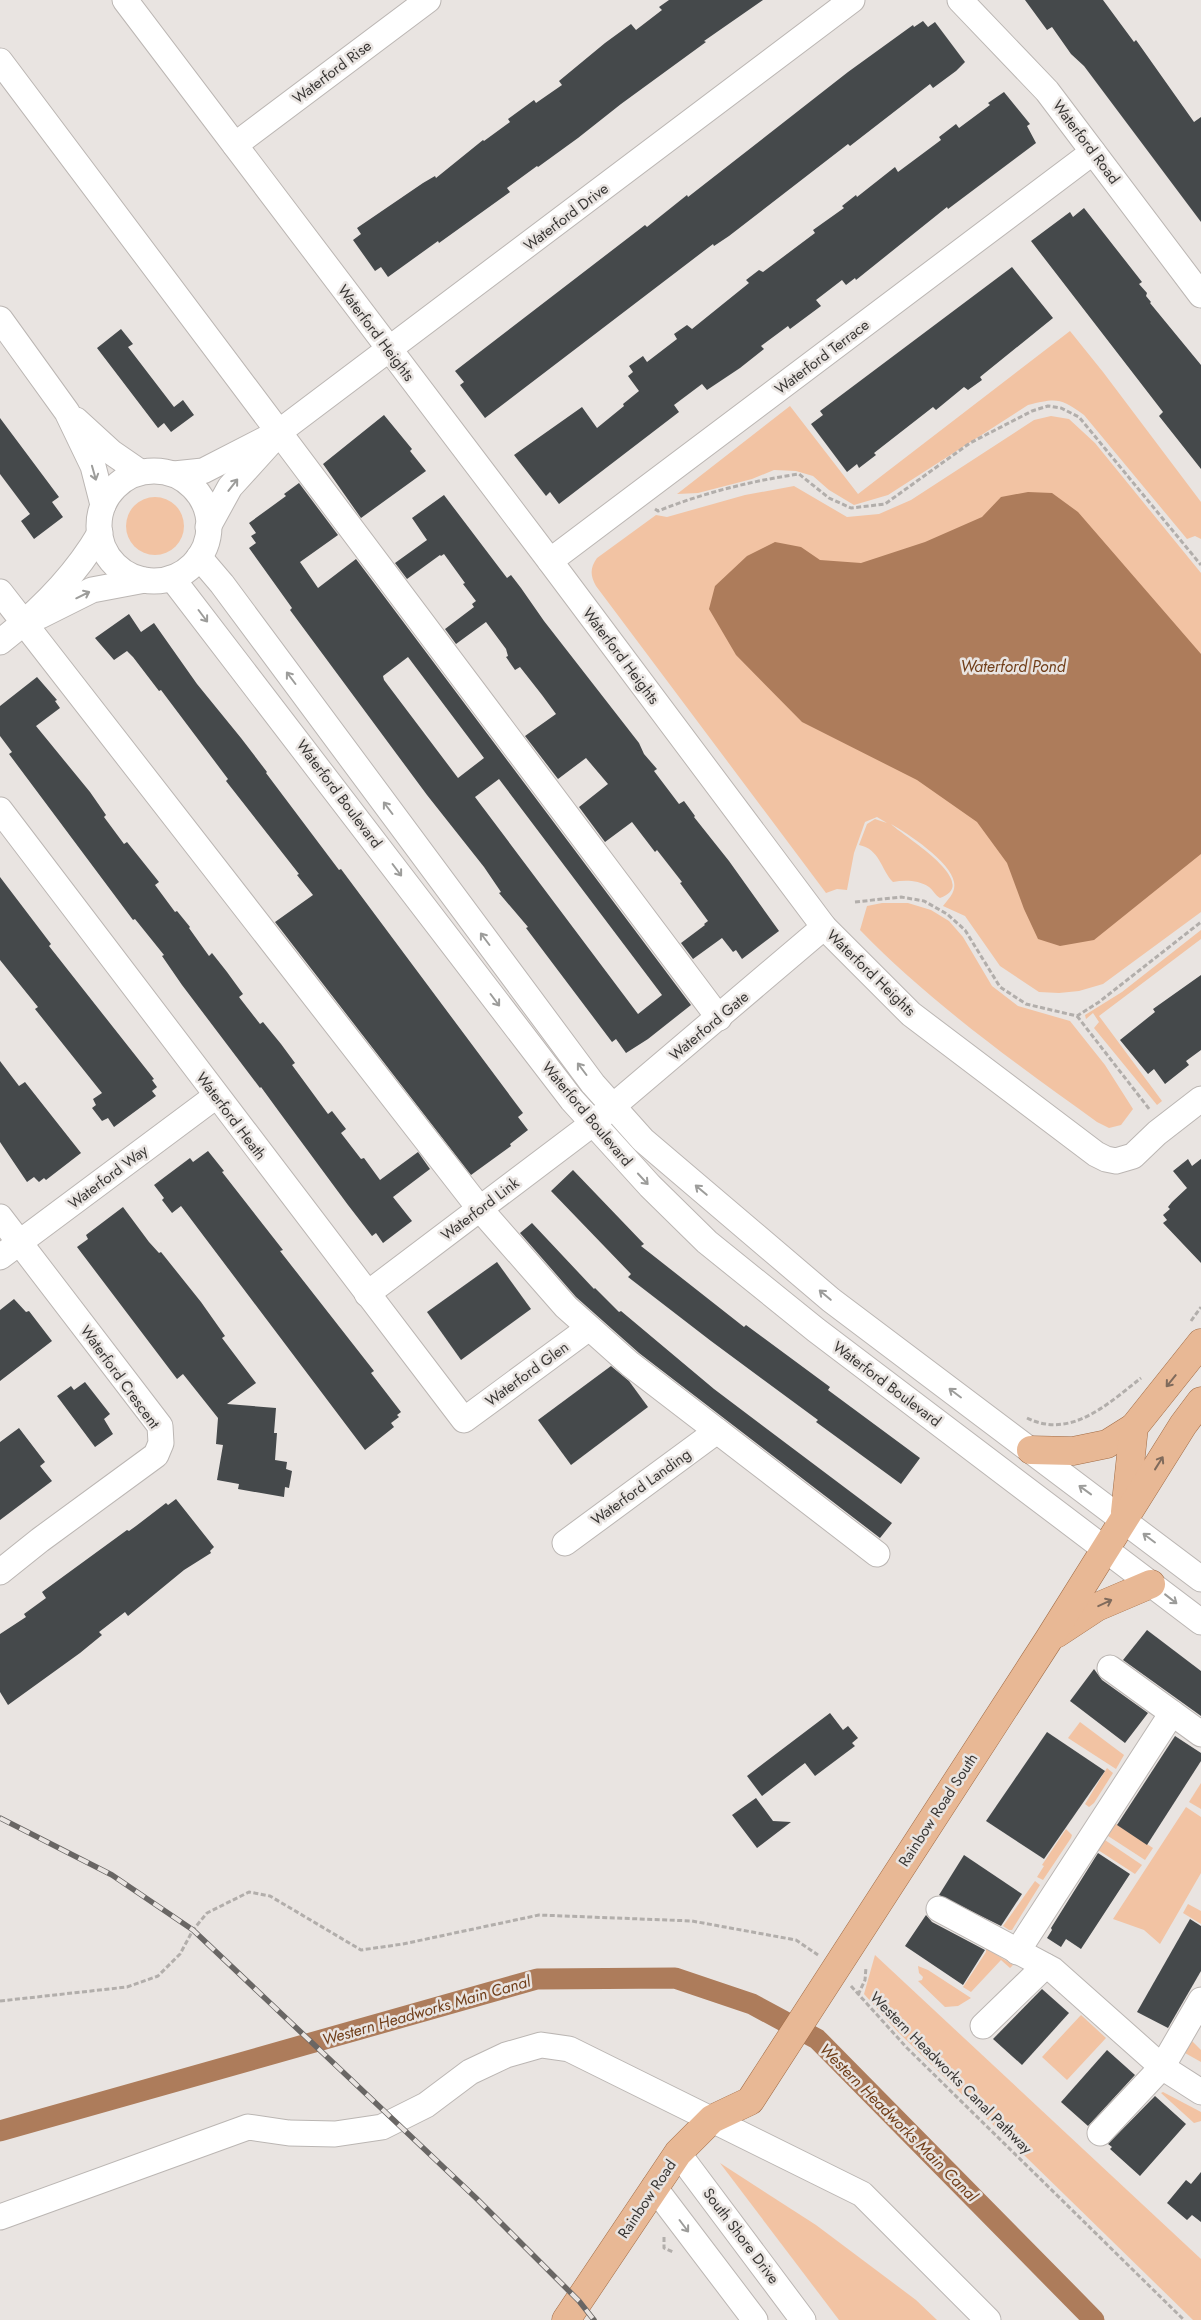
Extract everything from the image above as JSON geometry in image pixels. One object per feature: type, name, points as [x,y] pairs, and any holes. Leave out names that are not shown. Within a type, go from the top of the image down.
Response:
[{"type":"main road","points":[[1031,1450],[1073,1451],[1108,1444],[1134,1427],[1193,1335]]},
{"type":"main road","name":"Rainbow Road South","points":[[750,2100],[1049,1639],[1183,1425],[1201,1401]]},
{"type":"main road","name":"Rainbow Road South","points":[[1124,1519],[1134,1427]]},
{"type":"main road","points":[[1049,1639],[1097,1607],[1151,1584]]},
{"type":"main road","name":"Rainbow Road","points":[[566,2320],[678,2153],[712,2119],[750,2100]]},
{"type":"street","name":"Waterford Heights","points":[[125,0],[550,561],[824,927],[911,1014],[1106,1160],[1124,1160],[1133,1156],[1157,1133],[1201,1099]]},
{"type":"street","name":"Waterford Rise","points":[[235,145],[428,0]]},
{"type":"street","name":"Waterford Drive","points":[[174,474],[202,470],[279,432],[852,0]]},
{"type":"street","name":"Waterford Road","points":[[960,0],[1047,91],[1201,295]]},
{"type":"street","points":[[0,61],[719,1018]]},
{"type":"street","name":"Waterford Terrace","points":[[550,561],[1093,152]]},
{"type":"street","points":[[0,319],[67,412],[93,466],[103,505]]},
{"type":"street","points":[[67,412],[111,452],[140,472]]},
{"type":"street","name":"Waterford Drive","points":[[208,527],[230,487],[279,432]]},
{"type":"street","points":[[157,471],[174,474],[187,482],[198,493],[206,506],[207,540],[199,557],[187,570],[172,578],[159,581],[145,580],[128,575],[115,564],[104,550],[99,519],[103,505],[112,490],[124,479],[140,472],[157,471]]},
{"type":"street","points":[[0,642],[24,624],[75,570],[100,533]]},
{"type":"street","name":"Waterford Boulevard","points":[[199,557],[222,584],[593,1084],[643,1140],[831,1300],[1124,1519],[1201,1579]]},
{"type":"street","name":"Waterford Boulevard","points":[[172,578],[572,1100],[650,1186],[707,1242],[816,1330],[1201,1622]]},
{"type":"street","points":[[24,624],[92,590],[145,580]]},
{"type":"street","points":[[0,592],[480,1209],[566,1307],[630,1364],[877,1554]]},
{"type":"street","name":"Waterford Heath","points":[[4,823],[464,1420]]},
{"type":"street","name":"Waterford Gate","points":[[592,1124],[824,927]]},
{"type":"street","name":"Waterford Way","points":[[10,1250],[216,1096]]},
{"type":"street","name":"Waterford Link","points":[[367,1294],[592,1124]]},
{"type":"street","name":"Waterford Crescent","points":[[0,1217],[10,1250],[160,1426],[161,1443],[156,1455],[40,1540],[0,1572]]},
{"type":"street","name":"Waterford Glen","points":[[464,1420],[589,1328]]},
{"type":"street","name":"Waterford Landing","points":[[565,1543],[717,1431]]},
{"type":"street","points":[[1110,1668],[1201,1734]]},
{"type":"street","points":[[1017,1952],[1172,1713]]},
{"type":"street","points":[[939,1909],[1053,1970],[1162,2067],[1201,2092]]},
{"type":"street","points":[[983,2026],[1044,1966]]},
{"type":"street","points":[[1100,2133],[1162,2067],[1201,2000]]},
{"type":"street","points":[[0,2217],[248,2127],[289,2133],[335,2134],[382,2127],[426,2105],[470,2072],[506,2055],[541,2045],[569,2049],[862,2194],[988,2320]]},
{"type":"street","name":"South Shore Drive","points":[[678,2153],[803,2320]]},
{"type":"street","points":[[654,2187],[755,2320]]},
{"type":"path","points":[[651,506],[658,511],[693,498],[748,484],[799,474],[829,498],[851,508],[885,504],[970,443],[1032,411],[1048,406],[1061,408],[1079,417],[1201,565]]},
{"type":"path","points":[[855,902],[901,897],[924,901],[947,914],[965,930],[1000,987],[1026,1004],[1077,1016],[1152,1114]]},
{"type":"path","points":[[1077,1016],[1099,1002],[1201,922]]},
{"type":"path","points":[[1193,1335],[1201,1307]]},
{"type":"path","points":[[1022,1415],[1038,1422],[1060,1424],[1090,1417],[1148,1372]]},
{"type":"path","name":"Western Headworks Canal Pathway","points":[[0,2001],[127,1986],[158,1976],[180,1954],[193,1930],[207,1913],[250,1892],[270,1896],[361,1950],[403,1944],[539,1915],[692,1921],[796,1940],[833,1971],[907,2048],[1184,2320]]},
{"type":"shaded area","points":[[1070,331],[1201,502],[1201,539],[1195,536],[1187,539],[1084,415],[1069,405],[1058,401],[1046,401],[1028,405],[888,495],[854,505],[829,490],[813,476],[796,471],[774,470],[752,479],[698,493],[677,494],[790,406],[858,494]]},
{"type":"shaded area","points":[[1051,416],[1069,419],[1095,443],[1201,573],[1201,912],[1103,984],[1079,991],[1059,993],[1039,992],[1000,966],[965,916],[943,906],[954,889],[951,874],[945,866],[927,849],[891,824],[935,859],[946,871],[952,882],[951,891],[940,898],[929,887],[920,883],[907,881],[893,882],[876,855],[866,847],[859,845],[867,824],[875,819],[887,823],[877,817],[865,822],[854,853],[847,890],[837,889],[826,893],[596,586],[592,572],[597,558],[656,515],[667,517],[745,495],[794,486],[847,517],[879,514],[911,500],[1034,420]]},
{"type":"shaded area","points":[[155,497],[171,502],[179,510],[184,526],[179,542],[171,550],[155,555],[139,550],[131,542],[126,526],[131,510],[139,502]]},
{"type":"shaded area","points":[[882,903],[908,903],[931,910],[949,921],[963,937],[992,986],[1018,1006],[1070,1021],[1105,1065],[1133,1109],[1121,1125],[1109,1128],[1097,1122],[974,1031],[887,957],[860,930],[867,906]]},
{"type":"shaded area","points":[[1201,930],[1201,939],[1099,1016],[1162,1101],[1157,1105],[1094,1028],[1099,1022],[1093,1013],[1086,1019],[1085,1015],[1122,992]]},
{"type":"shaded area","points":[[1080,1722],[1124,1755],[1116,1769],[1068,1738]]},
{"type":"shaded area","points":[[1107,1768],[1113,1773],[1094,1803],[1089,1807],[1085,1804]]},
{"type":"shaded area","points":[[1201,1783],[1201,1809],[1189,1802]]},
{"type":"shaded area","points":[[1186,1807],[1201,1817],[1201,1873],[1160,1944],[1144,1930],[1113,1919]]},
{"type":"shaded area","points":[[1113,1822],[1153,1848],[1145,1860],[1105,1834]]},
{"type":"shaded area","points":[[1066,1829],[1072,1835],[1071,1838],[1043,1880],[1037,1877],[1044,1866],[1042,1865]]},
{"type":"shaded area","points":[[1102,1838],[1142,1865],[1135,1874],[1095,1848]]},
{"type":"shaded area","points":[[1035,1881],[1040,1885],[1012,1930],[1009,1930],[1003,1926]]},
{"type":"shaded area","points":[[1188,1904],[1201,1911],[1201,1924],[1183,1913]]},
{"type":"shaded area","points":[[986,1948],[1013,1965],[1010,1968],[1001,1960],[971,1992],[963,1987],[986,1952]]},
{"type":"shaded area","points":[[875,1955],[1201,2259],[1201,2320],[1193,2320],[897,2031],[864,1994]]},
{"type":"shaded area","points":[[918,1966],[928,1970],[971,1998],[958,2006],[945,2007],[918,1981],[922,1980],[923,1977],[919,1973]]},
{"type":"shaded area","points":[[1081,2015],[1106,2038],[1067,2080],[1042,2057]]},
{"type":"shaded area","points":[[1192,2041],[1201,2050],[1201,2062],[1185,2053]]},
{"type":"shaded area","points":[[1163,2092],[1201,2112],[1201,2121],[1194,2123],[1161,2093]]},
{"type":"shaded area","points":[[720,2163],[816,2225],[916,2300],[937,2320],[839,2320]]},
{"type":"water","name":"Waterford Pond","points":[[1028,492],[1052,493],[1078,512],[1201,654],[1201,854],[1094,940],[1060,946],[1038,939],[1024,909],[1007,863],[977,822],[917,780],[802,722],[736,655],[709,609],[715,586],[747,556],[775,542],[801,547],[820,560],[861,563],[925,542],[982,517],[1001,497]]},
{"type":"building","points":[[669,0],[763,0],[704,41],[706,42],[578,138],[507,188],[510,192],[439,243],[438,241],[388,277],[381,267],[375,271],[353,240],[361,234],[357,228],[423,183],[435,176],[436,178],[483,140],[510,122],[508,119],[534,100],[536,103],[562,85],[559,81],[605,43],[631,24],[636,30],[662,10],[659,7]]},
{"type":"building","points":[[1025,0],[1103,0],[1134,42],[1136,40],[1194,122],[1201,117],[1201,222],[1084,66],[1071,54],[1052,27],[1047,30]]},
{"type":"building","points":[[923,21],[928,27],[935,22],[965,62],[956,71],[933,88],[930,84],[850,146],[848,144],[729,236],[714,246],[713,244],[485,418],[460,385],[464,382],[455,371],[645,225],[647,227],[687,195],[688,197],[848,72],[913,25],[914,27]]},
{"type":"building","points":[[1004,92],[1030,124],[1027,126],[1036,143],[948,209],[947,207],[856,280],[855,278],[846,285],[842,280],[816,300],[821,306],[790,329],[788,326],[761,346],[764,349],[740,368],[707,390],[702,384],[674,405],[679,412],[559,504],[550,492],[546,496],[514,455],[582,407],[597,428],[639,391],[628,376],[633,372],[629,366],[643,356],[647,362],[677,339],[674,334],[687,325],[692,329],[749,283],[746,280],[759,270],[763,272],[815,233],[813,230],[844,208],[842,206],[856,195],[857,197],[895,167],[898,172],[941,140],[939,137],[956,124],[959,128]]},
{"type":"building","points":[[1084,208],[1142,282],[1139,284],[1147,293],[1146,296],[1150,303],[1201,365],[1201,469],[1159,416],[1163,412],[1031,241],[1070,212],[1073,217]]},
{"type":"building","points":[[1012,267],[1053,318],[980,377],[982,380],[968,390],[964,387],[936,410],[933,407],[874,453],[876,455],[859,468],[857,464],[847,472],[811,424],[823,415],[820,411]]},
{"type":"building","points":[[121,329],[133,344],[128,347],[174,407],[183,400],[194,415],[171,432],[164,423],[158,428],[97,348]]},
{"type":"building","points":[[384,415],[412,449],[410,451],[426,471],[361,518],[323,464]]},
{"type":"building","points":[[0,418],[59,497],[52,502],[63,517],[34,539],[21,521],[30,514],[0,474]]},
{"type":"building","points":[[299,483],[338,535],[300,562],[318,588],[356,559],[691,1005],[648,1039],[626,1053],[616,1039],[612,1042],[526,928],[528,927],[499,893],[501,892],[484,867],[427,795],[290,610],[292,608],[249,548],[256,543],[251,536],[256,533],[249,523],[286,496],[284,494]],"holes":[[[408,657],[484,758],[458,778],[384,680],[383,676]],[[499,779],[662,995],[638,1014],[475,797]]]},
{"type":"building","points":[[444,495],[507,578],[511,575],[521,588],[544,621],[639,743],[644,754],[657,769],[654,771],[679,804],[684,801],[779,931],[742,959],[736,950],[733,952],[722,938],[693,959],[681,943],[708,921],[680,883],[682,882],[657,850],[655,852],[632,822],[605,842],[579,807],[608,784],[586,758],[558,779],[525,736],[556,714],[520,667],[515,670],[506,657],[508,656],[506,649],[486,622],[456,644],[445,629],[474,607],[472,604],[476,601],[444,554],[407,579],[395,563],[427,540],[412,518]]},
{"type":"building","points":[[129,614],[141,632],[154,623],[197,684],[267,772],[339,870],[341,869],[523,1113],[518,1117],[528,1130],[510,1144],[511,1146],[471,1175],[275,922],[313,895],[297,875],[299,874],[226,781],[228,779],[161,690],[159,691],[133,657],[127,651],[114,660],[95,638]]},
{"type":"building","points":[[37,677],[57,700],[55,701],[60,708],[36,726],[90,792],[106,815],[104,817],[124,844],[127,842],[159,882],[155,885],[175,912],[177,911],[190,927],[209,956],[212,953],[227,972],[243,994],[239,997],[260,1024],[263,1022],[281,1044],[295,1063],[292,1065],[328,1114],[332,1111],[346,1129],[341,1133],[361,1159],[364,1158],[380,1180],[418,1152],[430,1169],[393,1197],[412,1221],[383,1243],[376,1233],[372,1236],[348,1205],[261,1087],[182,985],[162,956],[164,955],[135,919],[133,920],[9,754],[12,752],[0,736],[0,706]]},
{"type":"building","points":[[0,877],[51,944],[49,946],[154,1079],[152,1080],[157,1087],[152,1091],[156,1096],[114,1127],[108,1118],[102,1121],[92,1108],[96,1105],[93,1099],[102,1093],[35,1009],[38,1007],[0,960]]},
{"type":"building","points":[[1201,975],[1201,1050],[1186,1061],[1189,1065],[1165,1084],[1154,1069],[1148,1074],[1120,1040],[1155,1012],[1153,1009]]},
{"type":"building","points":[[0,1061],[19,1086],[25,1082],[81,1153],[46,1180],[44,1178],[39,1182],[34,1177],[27,1182],[0,1142]]},
{"type":"building","points":[[208,1151],[224,1171],[222,1172],[283,1250],[280,1251],[374,1371],[371,1373],[401,1412],[397,1415],[399,1417],[391,1423],[394,1427],[365,1450],[181,1206],[172,1213],[154,1185],[190,1158],[193,1162]]},
{"type":"building","points":[[1188,1159],[1192,1166],[1201,1159],[1201,1263],[1163,1223],[1167,1220],[1163,1215],[1170,1209],[1168,1207],[1187,1188],[1173,1171]]},
{"type":"building","points":[[573,1170],[644,1244],[641,1246],[744,1327],[746,1325],[830,1387],[828,1390],[920,1458],[901,1484],[816,1422],[818,1420],[628,1277],[631,1274],[551,1191]]},
{"type":"building","points":[[123,1207],[149,1242],[159,1253],[161,1252],[201,1302],[225,1336],[222,1338],[256,1383],[227,1404],[276,1408],[274,1433],[277,1433],[275,1460],[287,1462],[286,1469],[292,1471],[289,1488],[285,1487],[284,1497],[238,1489],[239,1484],[217,1480],[223,1445],[216,1444],[218,1418],[183,1374],[177,1379],[77,1247],[88,1239],[86,1235]]},
{"type":"building","points":[[532,1223],[594,1289],[619,1312],[621,1311],[714,1389],[892,1523],[880,1538],[639,1353],[576,1297],[520,1233]]},
{"type":"building","points":[[497,1262],[531,1309],[461,1360],[427,1312]]},
{"type":"building","points":[[14,1299],[26,1312],[29,1311],[52,1341],[0,1381],[0,1310]]},
{"type":"building","points":[[611,1366],[629,1381],[648,1407],[571,1465],[538,1420]]},
{"type":"building","points":[[85,1382],[110,1414],[104,1419],[113,1434],[95,1447],[57,1396],[71,1386],[74,1390]]},
{"type":"building","points":[[19,1428],[45,1462],[40,1466],[52,1481],[0,1520],[0,1442]]},
{"type":"building","points":[[176,1499],[214,1547],[210,1551],[211,1553],[184,1570],[128,1616],[125,1612],[99,1632],[102,1635],[80,1653],[8,1705],[0,1692],[0,1634],[26,1617],[24,1614],[46,1598],[42,1592],[127,1530],[129,1531],[166,1503],[168,1505]]},
{"type":"building","points":[[1147,1630],[1201,1671],[1201,1716],[1123,1660]]},
{"type":"building","points":[[1094,1669],[1102,1680],[1148,1713],[1125,1743],[1070,1701]]},
{"type":"building","points":[[830,1713],[843,1730],[848,1726],[858,1738],[852,1743],[855,1746],[815,1776],[805,1763],[762,1796],[747,1776]]},
{"type":"building","points":[[1047,1732],[1105,1771],[1044,1859],[986,1821]]},
{"type":"building","points":[[1175,1736],[1201,1753],[1201,1761],[1147,1845],[1117,1825]]},
{"type":"building","points":[[756,1798],[773,1821],[791,1822],[757,1848],[732,1815]]},
{"type":"building","points":[[1098,1853],[1130,1874],[1081,1949],[1066,1939],[1061,1947],[1047,1938],[1052,1930],[1051,1928]]},
{"type":"building","points":[[964,1855],[1022,1894],[1001,1926],[939,1895]]},
{"type":"building","points":[[926,1915],[932,1922],[985,1950],[963,1985],[905,1946]]},
{"type":"building","points":[[1190,1919],[1201,1926],[1201,1971],[1168,2028],[1137,2012]]},
{"type":"building","points":[[1042,1989],[1069,2013],[1022,2065],[993,2039]]},
{"type":"building","points":[[1107,2050],[1135,2075],[1088,2126],[1061,2102]]},
{"type":"building","points":[[1155,2096],[1186,2124],[1140,2176],[1110,2149],[1112,2147],[1108,2144]]},
{"type":"building","points":[[1201,2172],[1201,2222],[1192,2215],[1187,2220],[1167,2203],[1186,2180],[1191,2184]]},
{"type":"waterway","name":"Western Headworks Main Canal","points":[[0,2131],[537,1979],[675,1978],[752,2004],[817,2039],[1094,2320]]},
{"type":"railway","points":[[0,1818],[112,1875],[193,1930],[476,2198],[579,2301],[594,2320]]}]
